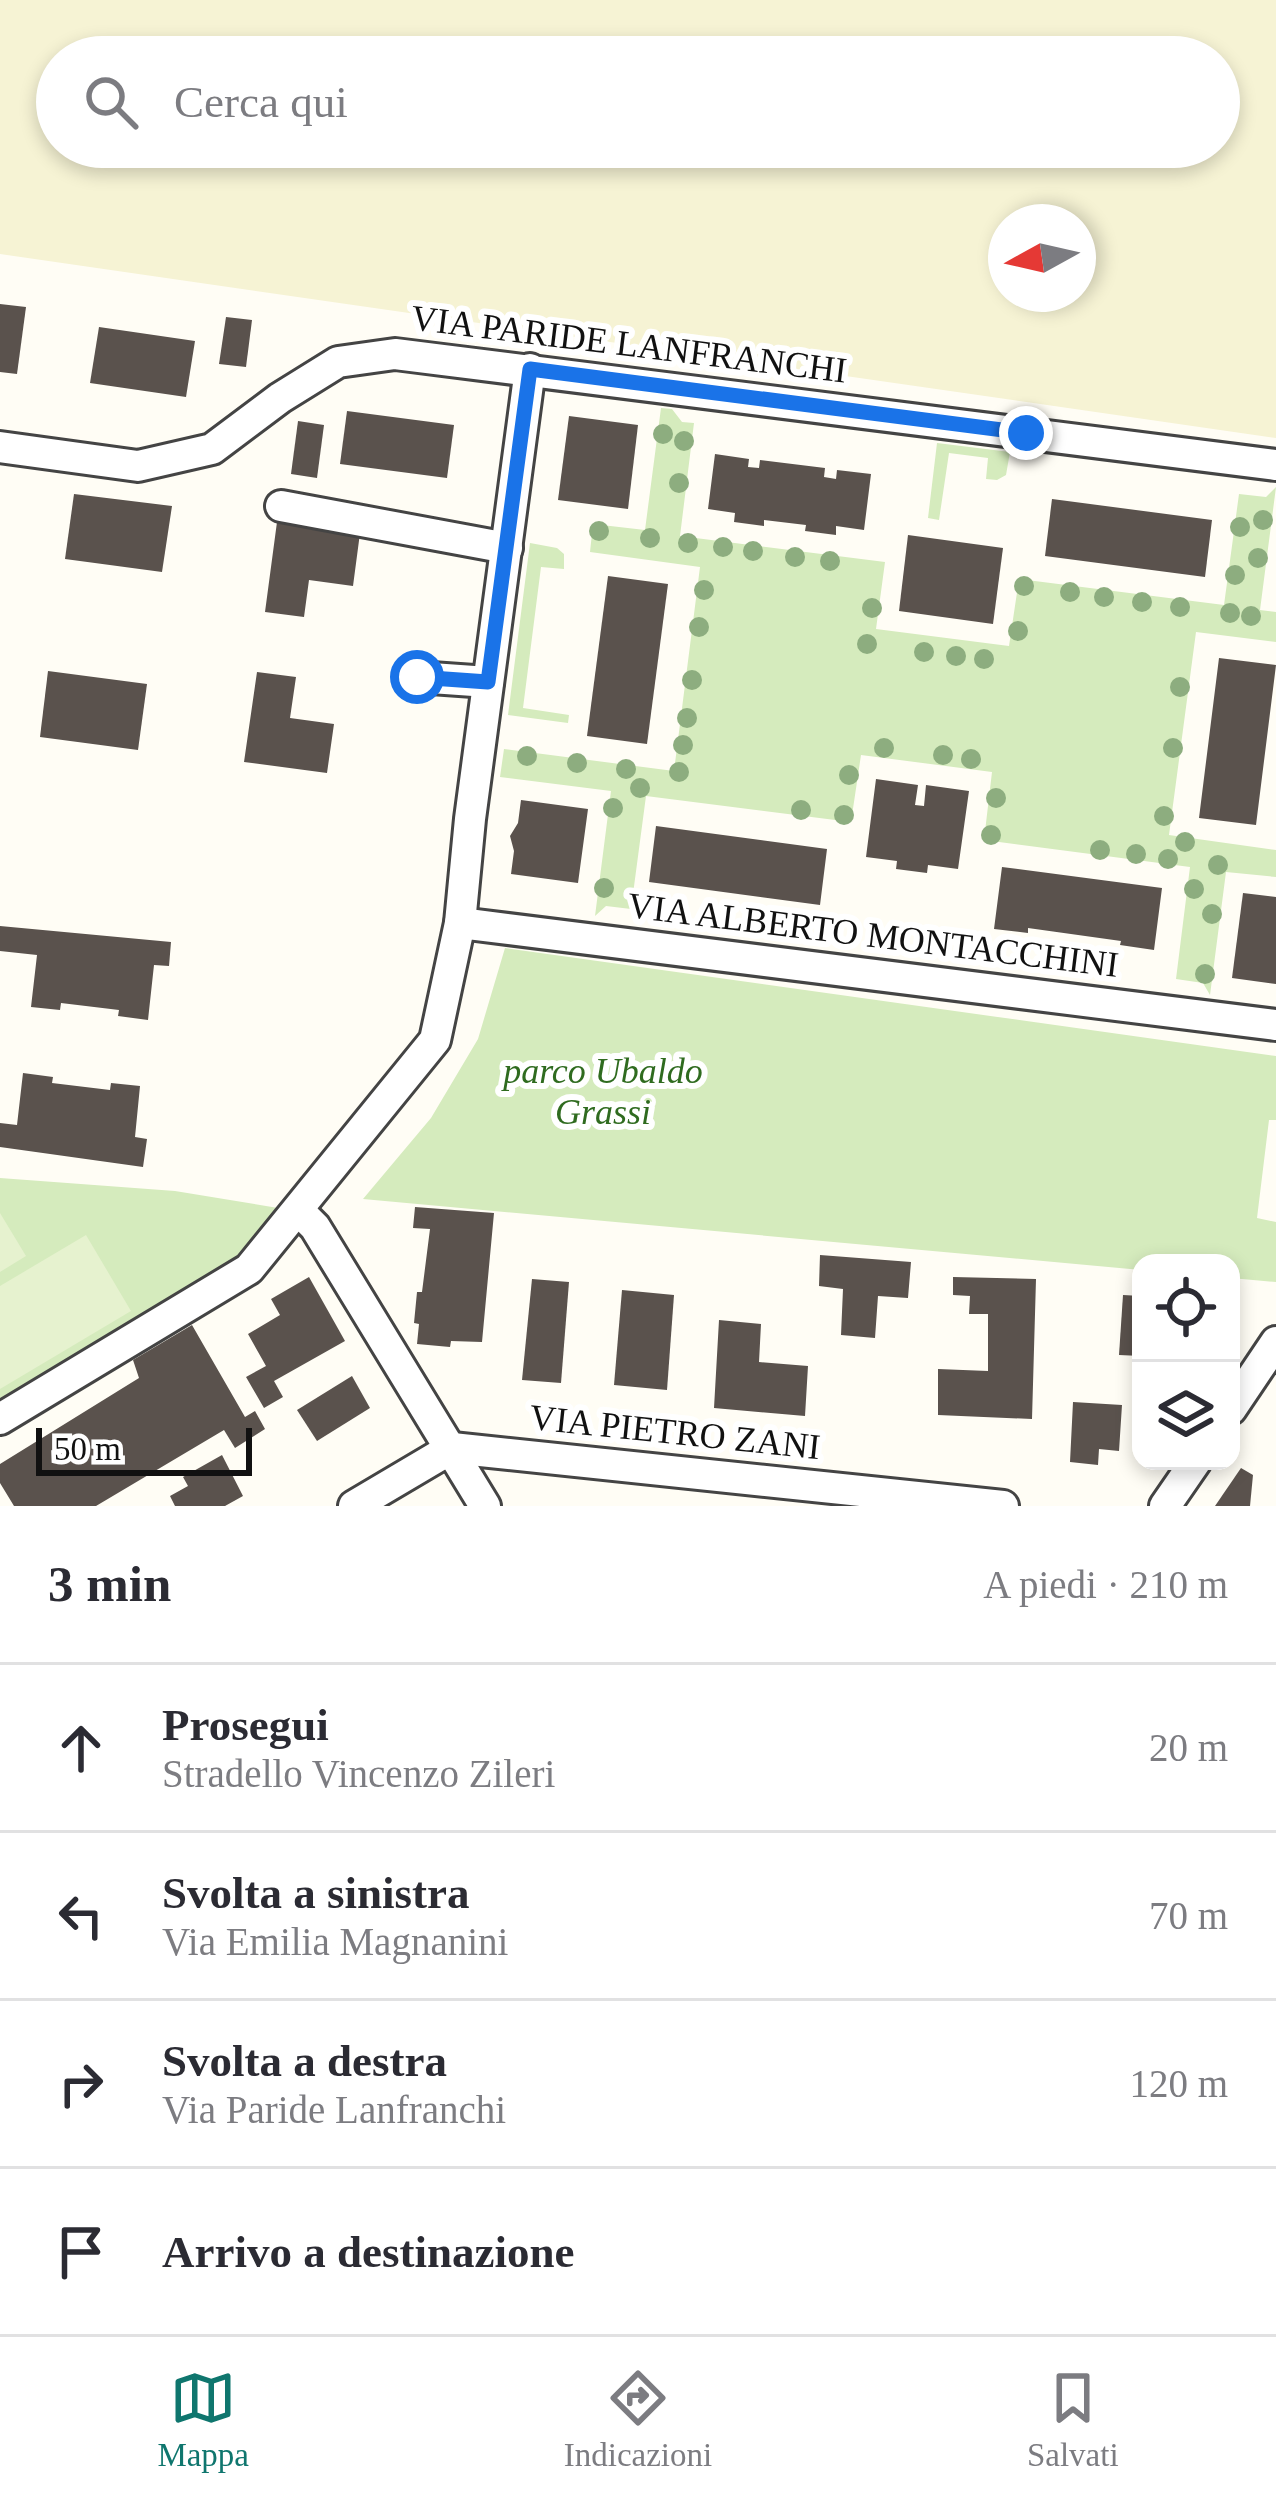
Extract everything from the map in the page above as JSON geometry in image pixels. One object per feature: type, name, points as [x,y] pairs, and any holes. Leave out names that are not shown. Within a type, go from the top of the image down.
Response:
[{"type":"street","name":"VIA PARIDE LANFRANCHI","points":[[0,447],[138,466],[212,449],[338,362],[395,354],[1276,465]]},
{"type":"street","points":[[0,1419],[250,1269],[435,1040],[460,923],[530,369]]},
{"type":"street","points":[[281,506],[507,548]]},
{"type":"street","points":[[417,677],[488,682]]},
{"type":"street","name":"VIA ALBERTO MONTACCHINI","points":[[460,923],[1276,1025]]},
{"type":"street","points":[[299,1211],[315,1227],[485,1506]]},
{"type":"street","points":[[1240,1396],[1276,1342]]},
{"type":"street","points":[[353,1506],[452,1448]]},
{"type":"street","name":"VIA PIETRO ZANI","points":[[452,1448],[1003,1506]]},
{"type":"street","points":[[1165,1506],[1190,1470]]},
{"type":"shaded area","points":[[0,0],[1276,0],[1276,438],[0,254]]},
{"type":"green space","points":[[661,408],[672,409],[682,422],[694,423],[680,536],[885,562],[876,629],[1009,646],[1019,579],[1224,605],[1239,494],[1266,497],[1276,487],[1260,610],[1276,612],[1276,642],[1196,632],[1169,835],[1276,850],[1276,877],[1226,872],[1210,995],[1203,983],[1176,979],[1190,867],[984,840],[992,772],[861,755],[851,822],[646,796],[631,909],[606,906],[595,916],[611,791],[500,777],[504,749],[674,771],[700,567],[590,552],[593,524],[645,530]]},
{"type":"green space","points":[[937,443],[1010,452],[1006,475],[997,480],[986,479],[988,458],[949,453],[939,520],[928,518]]},
{"type":"green space","points":[[530,543],[557,548],[564,554],[564,569],[541,567],[523,708],[569,715],[568,723],[508,715]]},
{"type":"green space","name":"parco Ubaldo Grassi","points":[[505,948],[1276,1056],[1276,1120],[1269,1120],[1257,1218],[1276,1222],[1276,1282],[1240,1279],[1240,1254],[1132,1254],[1132,1269],[363,1199],[431,1118],[478,1039]]},
{"type":"green space","points":[[0,1178],[175,1191],[278,1208],[245,1261],[0,1407]]},
{"type":"green space","points":[[0,1213],[26,1256],[0,1272]]},
{"type":"green space","points":[[86,1235],[131,1311],[0,1389],[0,1286]]},
{"type":"building","points":[[0,304],[26,307],[17,374],[0,372]]},
{"type":"building","points":[[226,317],[252,320],[246,367],[219,364]]},
{"type":"building","points":[[99,327],[195,341],[186,397],[90,383]]},
{"type":"building","points":[[347,411],[454,425],[447,478],[340,464]]},
{"type":"building","points":[[569,416],[638,425],[628,509],[558,500]]},
{"type":"building","points":[[298,421],[324,425],[317,478],[291,474]]},
{"type":"building","points":[[715,454],[749,459],[748,467],[759,468],[760,460],[825,468],[824,477],[836,479],[837,470],[871,474],[864,530],[836,526],[836,535],[805,531],[806,525],[734,522],[735,513],[708,509]]},
{"type":"building","points":[[74,494],[172,506],[162,572],[65,559]]},
{"type":"building","points":[[1052,499],[1212,520],[1205,577],[1045,556]]},
{"type":"building","points":[[277,522],[360,533],[353,586],[309,580],[304,617],[265,612]]},
{"type":"building","points":[[908,535],[1003,548],[993,624],[899,611]]},
{"type":"building","points":[[608,576],[668,584],[647,744],[587,736]]},
{"type":"building","points":[[1219,658],[1276,665],[1256,825],[1199,818]]},
{"type":"building","points":[[48,671],[147,684],[138,750],[40,737]]},
{"type":"building","points":[[257,672],[296,677],[290,718],[334,724],[327,773],[244,762]]},
{"type":"building","points":[[876,779],[918,785],[915,805],[924,806],[926,785],[969,791],[958,869],[928,865],[927,873],[896,869],[897,861],[866,857]]},
{"type":"building","points":[[521,800],[588,809],[578,883],[511,874],[514,851],[510,836],[518,823]]},
{"type":"building","points":[[656,826],[827,849],[820,905],[649,882]]},
{"type":"building","points":[[1002,867],[1162,888],[1154,950],[1028,928],[1028,933],[994,929]]},
{"type":"building","points":[[1243,893],[1276,897],[1276,984],[1232,978]]},
{"type":"building","points":[[0,926],[171,942],[169,966],[154,965],[148,1020],[118,1016],[119,1010],[61,1003],[60,1010],[31,1007],[37,955],[0,951]]},
{"type":"building","points":[[23,1073],[53,1077],[52,1083],[110,1090],[111,1083],[140,1086],[135,1137],[147,1139],[143,1167],[0,1147],[0,1123],[17,1125]]},
{"type":"building","points":[[415,1207],[494,1213],[482,1342],[451,1341],[450,1347],[417,1344],[417,1292],[422,1292],[430,1229],[413,1228]]},
{"type":"building","points":[[820,1255],[911,1262],[908,1298],[878,1296],[875,1338],[841,1335],[843,1289],[819,1286]]},
{"type":"building","points":[[309,1277],[345,1341],[274,1381],[283,1397],[264,1408],[246,1377],[266,1366],[248,1334],[280,1315],[271,1299]]},
{"type":"building","points":[[953,1277],[1036,1279],[1032,1419],[938,1415],[938,1369],[988,1371],[988,1314],[969,1314],[970,1296],[953,1295]]},
{"type":"building","points":[[532,1279],[569,1282],[561,1383],[522,1380]]},
{"type":"building","points":[[622,1290],[674,1295],[667,1390],[614,1385]]},
{"type":"building","points":[[1123,1295],[1132,1296],[1132,1356],[1119,1355]]},
{"type":"building","points":[[719,1320],[761,1324],[759,1362],[808,1366],[805,1416],[714,1408]]},
{"type":"building","points":[[192,1325],[245,1417],[255,1411],[265,1429],[235,1448],[224,1430],[96,1506],[14,1506],[0,1483],[0,1464],[139,1378],[133,1360]]},
{"type":"building","points":[[352,1376],[370,1408],[317,1441],[297,1410]]},
{"type":"building","points":[[1073,1402],[1122,1405],[1119,1451],[1099,1449],[1098,1465],[1070,1462]]},
{"type":"building","points":[[222,1455],[243,1496],[225,1506],[175,1506],[170,1496],[188,1486],[183,1477]]},
{"type":"building","points":[[1240,1470],[1253,1475],[1250,1506],[1215,1506]]},
{"type":"route","points":[[417,677],[488,682],[530,369],[1026,433]]}]
